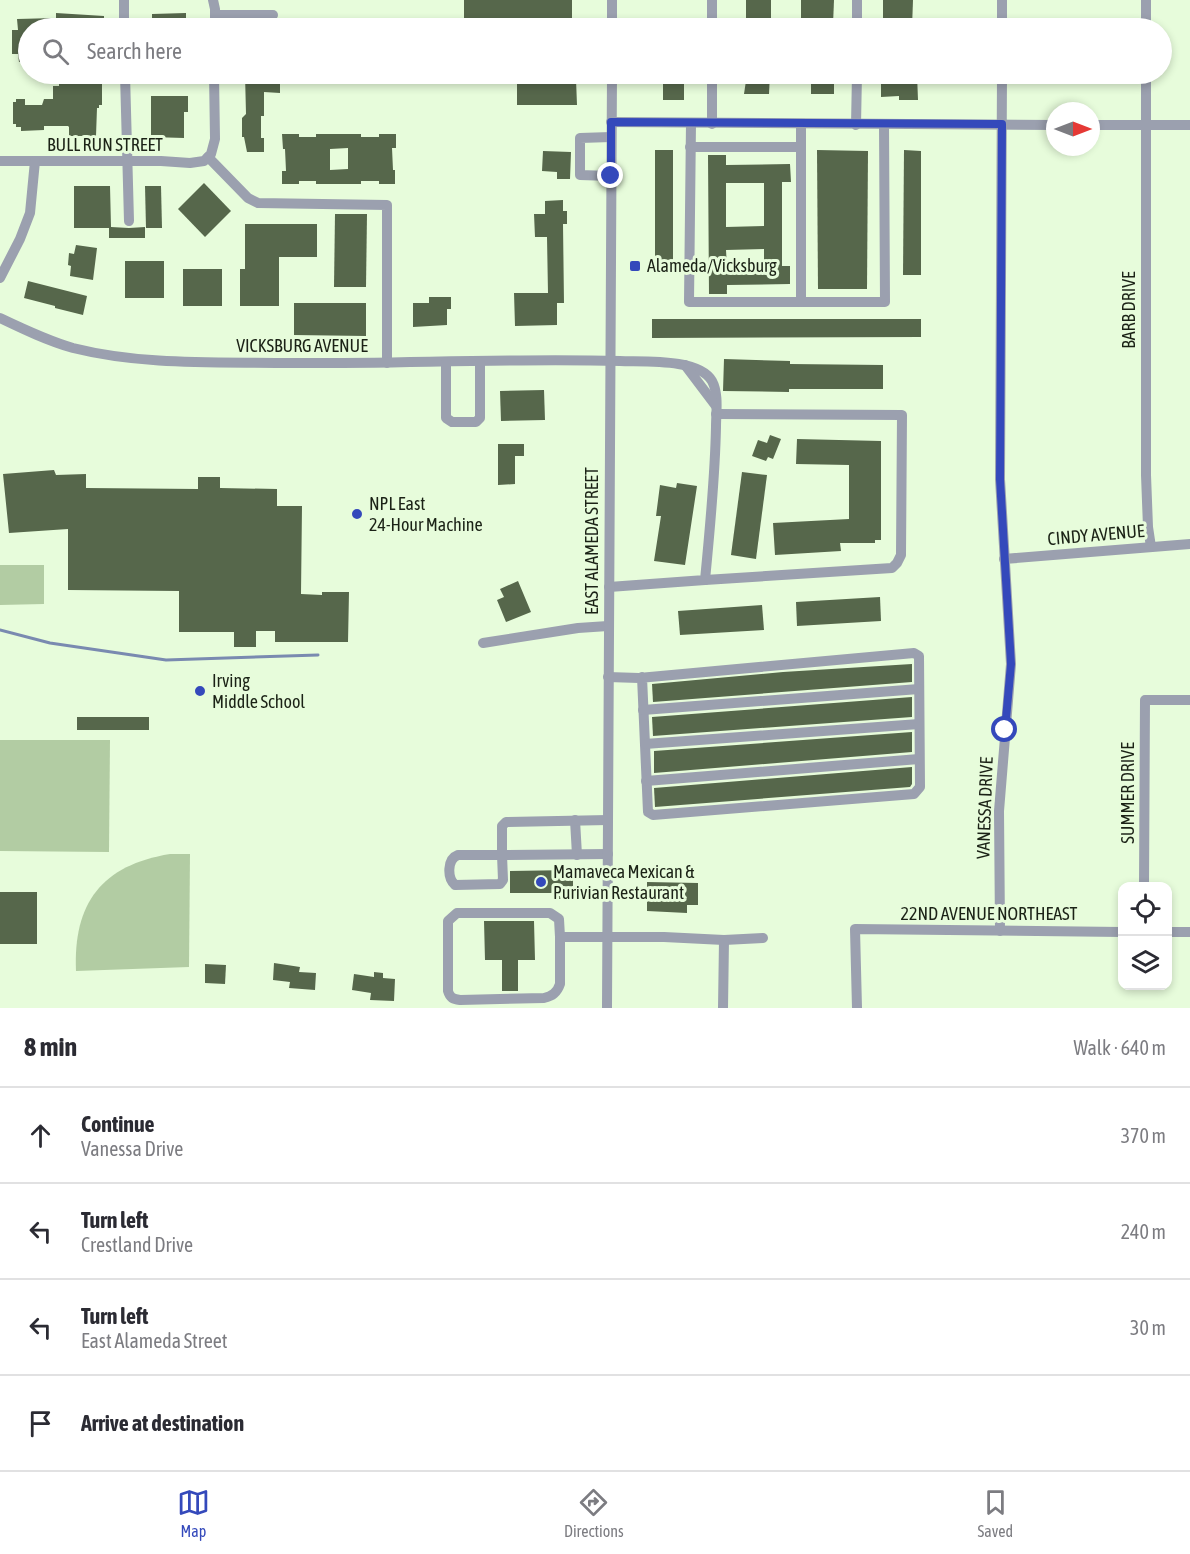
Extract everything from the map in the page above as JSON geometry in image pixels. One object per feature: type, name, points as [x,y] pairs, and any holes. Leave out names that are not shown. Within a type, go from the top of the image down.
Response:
[{"type":"street","points":[[123,0],[124,18]]},
{"type":"street","points":[[213,0],[216,18]]},
{"type":"street","points":[[612,0],[612,18]]},
{"type":"street","points":[[712,0],[712,18]]},
{"type":"street","points":[[857,0],[857,18]]},
{"type":"street","points":[[1002,0],[1002,18]]},
{"type":"street","points":[[1146,0],[1146,18]]},
{"type":"street","points":[[216,15],[273,15]]},
{"type":"street","points":[[125,84],[129,221]]},
{"type":"street","points":[[214,84],[215,139],[208,157],[248,198],[258,203],[387,205],[387,363]]},
{"type":"street","name":"EAST ALAMEDA STREET","points":[[608,1008],[612,84]]},
{"type":"street","points":[[711,84],[712,123]]},
{"type":"street","points":[[856,124],[857,84]]},
{"type":"street","name":"VANESSA DRIVE","points":[[999,932],[999,800],[1011,664],[1000,479],[1002,84]]},
{"type":"street","name":"BARB DRIVE","points":[[1146,84],[1146,475],[1151,547]]},
{"type":"street","points":[[611,122],[1046,124]]},
{"type":"street","points":[[691,123],[689,302],[885,302],[884,124]]},
{"type":"street","points":[[801,124],[801,302]]},
{"type":"street","points":[[1100,125],[1190,125]]},
{"type":"street","points":[[611,137],[580,138],[580,176],[611,176]]},
{"type":"street","points":[[690,147],[801,147]]},
{"type":"street","name":"BULL RUN STREET","points":[[0,161],[199,163],[208,157]]},
{"type":"street","points":[[0,278],[20,239],[30,213],[36,161]]},
{"type":"street","name":"VICKSBURG AVENUE","points":[[0,318],[71,347],[146,360],[387,363],[610,361],[685,365],[705,372],[712,381],[716,410]]},
{"type":"street","points":[[446,362],[446,418],[452,422],[476,422],[480,418],[480,362]]},
{"type":"street","points":[[609,587],[892,568],[901,555],[902,415],[716,410],[715,479],[705,580]]},
{"type":"street","name":"CINDY AVENUE","points":[[1004,559],[1190,544]]},
{"type":"street","points":[[483,643],[578,628],[608,626]]},
{"type":"street","points":[[608,677],[642,677],[914,653],[919,656],[920,787],[914,794],[653,815],[648,812],[642,677]]},
{"type":"street","points":[[644,710],[919,689]]},
{"type":"street","name":"SUMMER DRIVE","points":[[1144,882],[1145,700],[1190,700]]},
{"type":"street","points":[[645,744],[920,724]]},
{"type":"street","points":[[646,781],[920,759]]},
{"type":"street","points":[[575,820],[577,855]]},
{"type":"street","points":[[608,820],[506,822],[502,826],[502,855],[503,880],[500,884],[455,885],[451,883],[450,862],[454,856],[459,855],[502,855],[577,855],[608,854]]},
{"type":"street","points":[[457,913],[550,913],[559,919],[560,937],[560,984],[558,991],[553,995],[544,998],[470,1000],[453,999],[450,996],[448,991],[448,921],[453,915],[457,913]]},
{"type":"street","name":"22ND AVENUE NORTHEAST","points":[[857,1008],[855,929],[1118,932]]},
{"type":"street","points":[[1172,932],[1190,932]]},
{"type":"street","points":[[560,937],[664,937],[724,940],[763,938]]},
{"type":"street","points":[[723,1008],[724,940]]},
{"type":"green space","points":[[0,565],[44,565],[44,604],[0,605]]},
{"type":"green space","points":[[0,740],[110,740],[109,852],[0,851]]},
{"type":"green space","points":[[170,854],[190,854],[189,967],[76,971],[76,947],[80,926],[86,907],[96,891],[126,867],[146,859]]},
{"type":"building","points":[[464,0],[572,0],[572,18],[464,18]]},
{"type":"building","points":[[746,0],[771,0],[771,18],[746,18]]},
{"type":"building","points":[[801,0],[834,0],[833,18],[801,18]]},
{"type":"building","points":[[883,0],[913,0],[912,18],[883,18]]},
{"type":"building","points":[[56,13],[104,16],[104,18],[56,18]]},
{"type":"building","points":[[186,13],[186,18],[152,18],[152,14]]},
{"type":"building","points":[[12,30],[18,30],[18,54],[12,54]]},
{"type":"building","points":[[59,84],[102,84],[102,105],[97,108],[96,136],[69,136],[68,126],[44,126],[44,130],[21,131],[21,127],[13,124],[13,102],[16,102],[16,99],[25,99],[25,105],[42,105],[44,99],[53,99],[53,86],[59,86]]},
{"type":"building","points":[[245,84],[280,84],[280,93],[264,92],[261,138],[264,138],[264,152],[247,152],[244,137],[242,137],[242,118],[246,114]]},
{"type":"building","points":[[517,84],[576,84],[577,105],[517,105]]},
{"type":"building","points":[[663,84],[684,84],[684,100],[663,100]]},
{"type":"building","points":[[746,84],[770,84],[769,94],[744,94]]},
{"type":"building","points":[[811,84],[834,84],[834,94],[811,94]]},
{"type":"building","points":[[881,84],[917,84],[918,100],[899,100],[899,96],[881,97]]},
{"type":"building","points":[[151,96],[188,96],[188,112],[184,112],[184,138],[151,137]]},
{"type":"building","points":[[282,134],[299,134],[299,137],[316,137],[316,134],[361,134],[361,137],[379,137],[379,134],[396,134],[396,148],[392,148],[395,184],[379,184],[379,181],[361,181],[361,184],[316,184],[316,181],[299,181],[299,184],[282,184],[282,171],[286,171],[285,149],[283,149]],"holes":[[[348,148],[348,169],[330,170],[330,149]]]},
{"type":"building","points":[[655,150],[673,150],[673,273],[655,273]]},
{"type":"building","points":[[817,150],[868,151],[867,289],[818,289]]},
{"type":"building","points":[[904,150],[921,151],[921,275],[903,275]]},
{"type":"building","points":[[543,151],[571,152],[570,179],[557,179],[557,172],[542,171]]},
{"type":"building","points":[[708,155],[726,155],[726,165],[790,164],[791,182],[782,182],[782,266],[790,266],[790,284],[727,285],[727,294],[709,294]],"holes":[[[726,183],[764,183],[764,226],[726,227]],[[764,249],[764,266],[727,267],[726,250]]]},
{"type":"building","points":[[204,183],[231,211],[205,237],[178,209]]},
{"type":"building","points":[[74,186],[110,186],[111,227],[145,227],[145,238],[109,238],[109,228],[74,228]]},
{"type":"building","points":[[145,186],[161,186],[162,228],[146,228]]},
{"type":"building","points":[[563,200],[563,211],[567,211],[567,224],[563,224],[564,303],[557,303],[557,325],[515,326],[514,293],[548,293],[547,237],[535,237],[534,214],[545,214],[545,201]]},
{"type":"building","points":[[335,214],[367,214],[366,287],[334,287]]},
{"type":"building","points":[[245,224],[317,224],[317,257],[279,257],[279,306],[240,306],[240,269],[245,269]]},
{"type":"building","points":[[76,245],[97,248],[93,280],[70,276],[69,253],[74,254]]},
{"type":"building","points":[[125,261],[164,261],[164,298],[125,298]]},
{"type":"building","points":[[183,269],[222,269],[222,306],[183,306]]},
{"type":"building","points":[[28,281],[87,296],[83,315],[24,298]]},
{"type":"building","points":[[429,297],[451,297],[451,309],[447,309],[447,325],[413,327],[413,303],[429,303]]},
{"type":"building","points":[[294,303],[366,303],[366,336],[294,335]]},
{"type":"building","points":[[652,319],[921,319],[921,337],[652,338]]},
{"type":"building","points":[[724,359],[790,361],[790,364],[883,365],[883,389],[789,389],[789,392],[723,391]]},
{"type":"building","points":[[544,390],[545,420],[501,421],[500,391]]},
{"type":"building","points":[[770,435],[781,439],[773,459],[768,457],[766,461],[752,456],[758,440],[767,443]]},
{"type":"building","points":[[797,439],[881,441],[881,540],[875,540],[875,543],[840,543],[841,551],[775,555],[773,523],[849,519],[849,465],[796,464]]},
{"type":"building","points":[[498,444],[524,444],[524,456],[515,456],[515,484],[498,485]]},
{"type":"building","points":[[54,470],[56,475],[86,474],[86,488],[198,489],[198,477],[220,477],[220,488],[277,489],[277,506],[302,506],[301,594],[322,595],[322,592],[349,592],[348,642],[275,642],[275,631],[256,631],[256,647],[234,647],[234,632],[179,632],[179,591],[68,590],[68,529],[9,533],[3,474]]},
{"type":"building","points":[[742,472],[767,475],[756,559],[731,555]]},
{"type":"building","points":[[677,483],[697,486],[685,565],[654,561],[661,516],[656,516],[660,485],[676,488]]},
{"type":"building","points":[[518,581],[531,612],[506,622],[497,600],[504,597],[500,589]]},
{"type":"building","points":[[880,597],[881,621],[797,626],[796,602]]},
{"type":"building","points":[[762,605],[764,630],[680,635],[678,611]]},
{"type":"building","points":[[912,664],[912,682],[653,702],[652,684],[783,672]]},
{"type":"building","points":[[912,697],[912,717],[653,736],[652,717]]},
{"type":"building","points":[[77,717],[149,717],[149,730],[77,730]]},
{"type":"building","points":[[912,732],[912,752],[654,773],[654,751]]},
{"type":"building","points":[[912,767],[910,787],[655,807],[654,788]]},
{"type":"building","name":"Mamaveca Mexican & Purivian Restaurant","points":[[573,870],[573,899],[557,899],[557,893],[510,893],[510,871]]},
{"type":"building","points":[[647,882],[698,883],[698,905],[687,905],[687,913],[647,911]]},
{"type":"building","points":[[0,892],[37,892],[37,944],[0,944]]},
{"type":"building","points":[[484,921],[534,921],[535,960],[518,960],[518,991],[502,991],[502,960],[485,960]]},
{"type":"building","points":[[274,963],[300,967],[299,972],[316,973],[315,990],[289,988],[290,982],[273,980]]},
{"type":"building","points":[[205,964],[226,965],[225,984],[205,983]]},
{"type":"building","points":[[374,972],[383,973],[383,978],[395,979],[394,1001],[370,1000],[371,993],[352,990],[354,974],[374,977]]},
{"type":"waterway","points":[[0,630],[50,643],[166,660],[318,655]]},
{"type":"place","name":"Alameda/Vicksburg","points":[[635,266]]},
{"type":"place","name":"NPL East 24-Hour Machine","points":[[357,514]]},
{"type":"place","name":"Irving Middle School","points":[[200,691]]},
{"type":"place","name":"Mamaveca Mexican & Purivian Restaurant","points":[[541,882]]},
{"type":"route","points":[[611,176],[611,122],[1002,124],[1000,479],[1011,637],[1010,685],[1005,730]]}]
